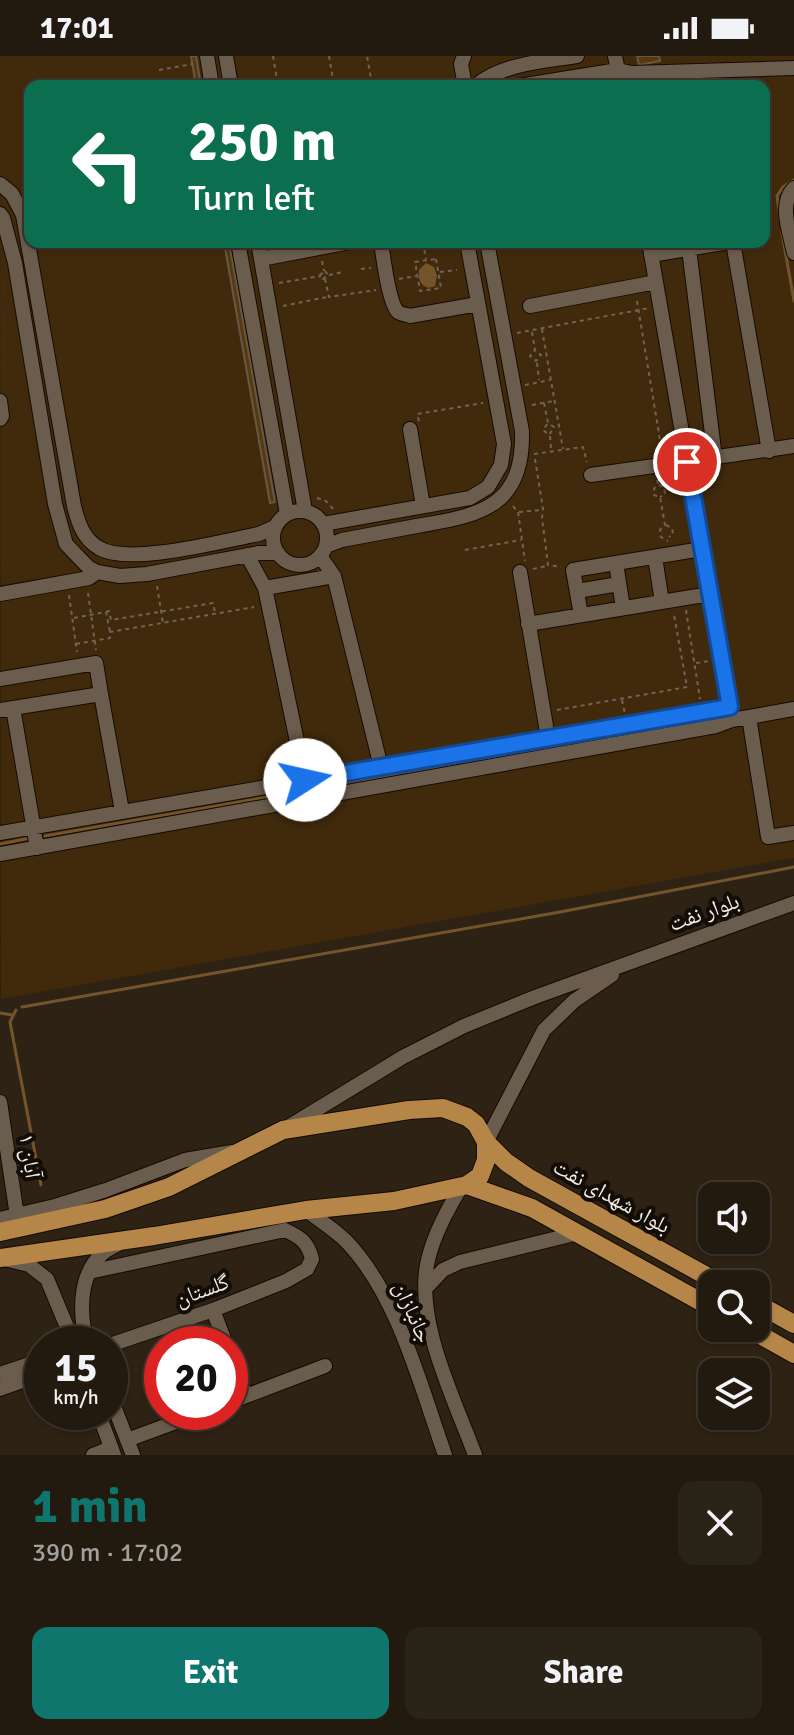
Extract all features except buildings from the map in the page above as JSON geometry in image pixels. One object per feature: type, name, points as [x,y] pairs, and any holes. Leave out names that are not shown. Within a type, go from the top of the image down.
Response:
[{"type":"main road","name":"بلوار شهدای نفت","points":[[0,1232],[105,1209],[169,1187],[283,1130],[398,1111],[443,1108],[476,1124],[486,1142],[522,1174],[698,1271]]},
{"type":"main road","points":[[0,1258],[306,1210],[394,1201],[464,1186],[480,1176],[486,1160],[486,1142]]},
{"type":"main road","points":[[464,1186],[532,1208],[698,1300]]},
{"type":"main road","points":[[770,1311],[794,1324]]},
{"type":"main road","points":[[770,1340],[794,1354]]},
{"type":"street","points":[[226,56],[230,80]]},
{"type":"street","points":[[460,80],[464,56]]},
{"type":"street","points":[[483,80],[508,67],[576,56]]},
{"type":"street","points":[[201,60],[209,80]]},
{"type":"street","points":[[544,80],[616,63],[632,73],[794,68]]},
{"type":"street","points":[[0,184],[12,194],[24,221]]},
{"type":"street","points":[[794,188],[790,190],[785,205],[794,253]]},
{"type":"street","points":[[0,214],[15,263],[55,504],[66,544],[88,567],[91,575]]},
{"type":"street","points":[[29,248],[78,524],[98,548],[117,555],[143,554],[259,534],[275,527],[287,514],[305,511],[314,514],[323,524],[327,537],[323,551],[334,576],[381,767]]},
{"type":"street","points":[[239,248],[287,514]]},
{"type":"street","points":[[259,248],[274,305],[305,511]]},
{"type":"street","points":[[261,259],[319,248]]},
{"type":"street","points":[[382,248],[395,310],[410,316],[478,304]]},
{"type":"street","points":[[323,524],[470,498],[488,487],[501,465],[503,435],[468,248]]},
{"type":"street","points":[[275,527],[273,536],[278,553],[284,560],[300,565],[309,563],[342,540],[481,513],[497,501],[517,475],[523,448],[509,334],[488,248]]},
{"type":"street","points":[[695,248],[650,249],[731,713]]},
{"type":"street","points":[[732,248],[769,451]]},
{"type":"street","points":[[689,249],[715,458]]},
{"type":"street","points":[[15,263],[31,261]]},
{"type":"street","points":[[530,306],[656,282]]},
{"type":"street","points":[[250,307],[274,305]]},
{"type":"street","points":[[485,338],[509,334]]},
{"type":"street","points":[[0,401],[0,419]]},
{"type":"street","points":[[39,417],[58,413]]},
{"type":"street","points":[[410,429],[423,506]]},
{"type":"street","points":[[591,475],[794,446]]},
{"type":"street","points":[[581,615],[573,570],[702,549]]},
{"type":"street","points":[[0,594],[91,575],[151,574],[247,555],[278,553]]},
{"type":"street","points":[[143,554],[151,574]]},
{"type":"street","points":[[247,555],[265,588],[305,780]]},
{"type":"street","points":[[655,557],[672,600]]},
{"type":"street","points":[[616,563],[623,608]]},
{"type":"street","points":[[520,572],[548,738]]},
{"type":"street","points":[[265,588],[334,576]]},
{"type":"street","points":[[577,591],[619,584]]},
{"type":"street","points":[[528,624],[710,594]]},
{"type":"street","points":[[0,679],[96,663],[122,811]]},
{"type":"street","points":[[37,848],[6,709],[101,694]]},
{"type":"street","points":[[0,833],[703,712],[749,717],[794,709]]},
{"type":"street","points":[[0,854],[716,726],[731,713]]},
{"type":"street","points":[[749,717],[768,837],[794,833]]},
{"type":"street","name":"بلوار نفت","points":[[628,964],[794,903]]},
{"type":"street","points":[[283,1130],[403,1057],[464,1026],[628,964]]},
{"type":"street","points":[[486,1142],[544,1030],[574,1001],[628,964]]},
{"type":"street","name":"آبان ۱","points":[[0,1102],[17,1216]]},
{"type":"street","points":[[0,1219],[106,1190],[185,1160],[240,1151]]},
{"type":"street","name":"جانبازان","points":[[464,1186],[438,1233],[428,1260],[425,1288],[428,1327],[475,1455]]},
{"type":"street","name":"جانبازان","points":[[306,1210],[345,1240],[370,1272],[387,1301],[445,1455]]},
{"type":"street","name":"گلستان","points":[[89,1272],[285,1230],[300,1237],[310,1247],[312,1259],[307,1269],[286,1281],[128,1339]]},
{"type":"street","points":[[425,1288],[443,1270],[460,1262],[578,1233]]},
{"type":"street","points":[[82,1326],[83,1297],[89,1272],[101,1254],[124,1240]]},
{"type":"street","points":[[0,1258],[29,1265],[47,1279],[67,1326]]},
{"type":"street","points":[[213,1310],[219,1326]]},
{"type":"street","points":[[0,1374],[24,1366]]},
{"type":"street","points":[[248,1395],[325,1366]]},
{"type":"street","points":[[0,1389],[24,1380]]},
{"type":"street","points":[[93,1455],[112,1452],[104,1430]]},
{"type":"street","points":[[123,1430],[133,1455]]},
{"type":"street","points":[[127,1440],[154,1430]]},
{"type":"path","points":[[273,56],[277,80]]},
{"type":"path","points":[[329,56],[333,80]]},
{"type":"path","points":[[366,80],[371,79],[367,56]]},
{"type":"path","points":[[159,70],[201,60]]},
{"type":"path","points":[[424,248],[426,260]]},
{"type":"path","points":[[436,259],[438,272],[441,288],[420,291],[415,262],[436,259]]},
{"type":"path","points":[[438,272],[464,269]]},
{"type":"path","points":[[321,276],[323,271],[327,277],[329,297]]},
{"type":"path","points":[[273,284],[343,272]]},
{"type":"path","points":[[274,305],[329,297],[417,276]]},
{"type":"path","points":[[634,286],[660,466],[654,495],[660,497]]},
{"type":"path","points":[[509,334],[648,308]]},
{"type":"path","points":[[542,328],[563,450]]},
{"type":"path","points":[[532,330],[535,350],[547,355]]},
{"type":"path","points":[[535,350],[530,356],[536,361],[539,382]]},
{"type":"path","points":[[536,361],[541,355]]},
{"type":"path","points":[[514,387],[551,380]]},
{"type":"path","points":[[518,408],[555,401]]},
{"type":"path","points":[[410,429],[420,428],[417,414],[488,402]]},
{"type":"path","points":[[544,403],[548,423],[559,427]]},
{"type":"path","points":[[548,423],[543,430],[549,435],[552,451]]},
{"type":"path","points":[[549,435],[554,427]]},
{"type":"path","points":[[532,454],[583,447],[591,475]]},
{"type":"path","points":[[530,462],[532,454]]},
{"type":"path","points":[[532,454],[537,463],[548,565]]},
{"type":"path","points":[[658,484],[664,487],[665,494],[660,497]]},
{"type":"path","points":[[660,497],[665,525]]},
{"type":"path","points":[[512,501],[510,503],[518,512],[527,570],[548,565],[573,570]]},
{"type":"path","points":[[518,512],[543,509]]},
{"type":"path","points":[[665,525],[660,530],[661,537],[668,539]]},
{"type":"path","points":[[665,525],[672,528],[673,534],[668,539]]},
{"type":"path","points":[[668,539],[670,554]]},
{"type":"path","points":[[465,550],[522,540]]},
{"type":"path","points":[[151,574],[163,623]]},
{"type":"path","points":[[91,575],[96,663]]},
{"type":"path","points":[[67,582],[80,666]]},
{"type":"path","points":[[544,713],[687,687],[672,600]]},
{"type":"path","points":[[672,600],[703,712]]},
{"type":"path","points":[[111,620],[213,603],[215,614]]},
{"type":"path","points":[[111,632],[269,604]]},
{"type":"path","points":[[193,606],[195,617]]},
{"type":"path","points":[[72,618],[109,611],[111,620],[110,638],[76,644]]},
{"type":"path","points":[[106,612],[111,632]]},
{"type":"path","points":[[132,617],[134,628]]},
{"type":"path","points":[[622,699],[625,715]]},
{"type":"shaded area","points":[[0,56],[794,56],[794,858],[1,999]]},
{"type":"shaded area","points":[[426,263],[434,267],[437,276],[435,286],[429,288],[422,284],[419,276],[419,270]]},
{"type":"waterway","points":[[780,218],[777,196],[783,187],[794,180]]},
{"type":"waterway","points":[[782,233],[794,301]]},
{"type":"waterway","points":[[45,836],[705,720]]},
{"type":"waterway","points":[[0,844],[30,838]]},
{"type":"waterway","points":[[22,1007],[560,912],[794,867]]},
{"type":"waterway","points":[[16,1010],[10,1022],[41,1185]]},
{"type":"waterway","points":[[0,1013],[12,1015]]},
{"type":"route","points":[[305,780],[730,707],[687,462]]}]
